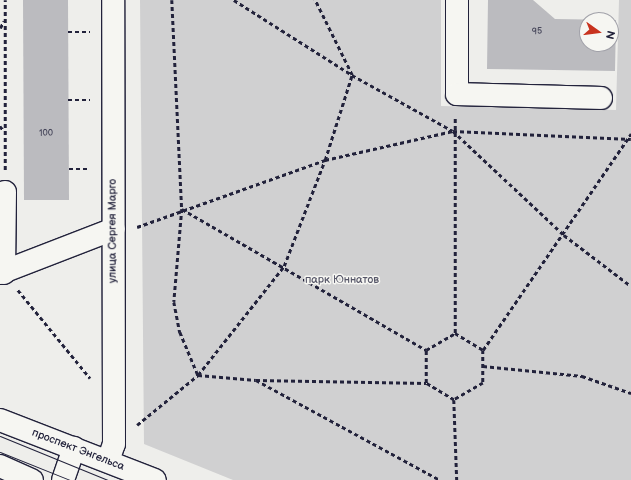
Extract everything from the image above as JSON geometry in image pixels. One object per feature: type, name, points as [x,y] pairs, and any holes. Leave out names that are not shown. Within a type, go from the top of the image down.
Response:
[{"type":"street","name":"улица Сергея Марго","points":[[111,453],[114,407],[113,0]]},
{"type":"street","points":[[457,0],[457,94],[601,98]]},
{"type":"street","points":[[4,192],[2,273],[114,229]]},
{"type":"street","name":"проспект Энгельса","points":[[0,420],[74,448],[111,453],[155,480]]},
{"type":"street","points":[[63,480],[74,448]]},
{"type":"street","points":[[0,466],[32,480]]},
{"type":"path","points":[[4,192],[5,0]]},
{"type":"path","points":[[172,0],[182,209],[174,302],[180,332],[198,375]]},
{"type":"path","points":[[234,0],[352,75],[453,131],[564,235],[631,286]]},
{"type":"path","points":[[111,453],[198,375],[284,266],[325,160],[352,75],[315,0]]},
{"type":"path","points":[[0,28],[5,18]]},
{"type":"path","points":[[455,333],[453,131],[457,94]]},
{"type":"path","points":[[0,126],[5,132]]},
{"type":"path","points":[[114,229],[142,226],[182,209],[325,160],[453,131],[630,138]]},
{"type":"path","points":[[454,400],[483,383],[483,350],[564,235],[630,138],[631,134]]},
{"type":"path","points":[[182,209],[284,266],[426,350]]},
{"type":"path","points":[[2,273],[114,407]]},
{"type":"path","points":[[426,350],[455,333]]},
{"type":"path","points":[[455,333],[483,350]]},
{"type":"path","points":[[426,350],[426,383]]},
{"type":"path","points":[[483,366],[582,376],[631,393]]},
{"type":"path","points":[[198,375],[256,380],[426,383],[454,400]]},
{"type":"path","points":[[256,380],[440,480]]},
{"type":"path","points":[[454,400],[457,480]]},
{"type":"green space","name":"парк Юннатов","points":[[140,0],[441,0],[441,106],[616,110],[618,52],[619,52],[619,0],[631,0],[631,480],[233,480],[144,444]]},
{"type":"building","points":[[23,0],[68,0],[69,200],[24,200]]},
{"type":"building","points":[[488,0],[533,0],[555,19],[579,19],[579,52],[615,52],[615,71],[487,69]]},
{"type":"tram line","points":[[0,436],[108,480]]},
{"type":"tram line","points":[[0,452],[70,480]]}]
